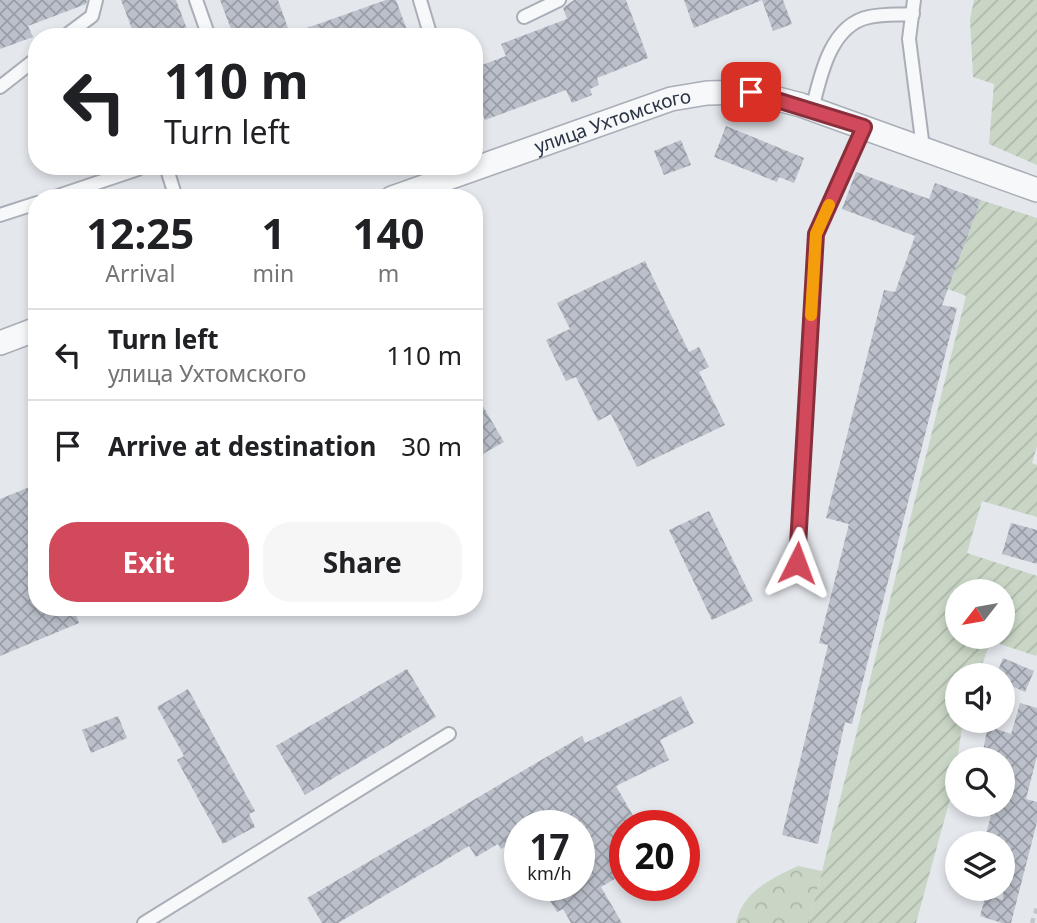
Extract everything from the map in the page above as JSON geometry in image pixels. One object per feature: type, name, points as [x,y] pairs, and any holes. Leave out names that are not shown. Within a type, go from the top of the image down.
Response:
[{"type":"street","name":"улица Ухтомского","points":[[483,164],[671,99],[707,93],[751,92],[864,127],[1037,190]]},
{"type":"street","name":"улица Ухтомского","points":[[416,189],[452,175]]},
{"type":"street","points":[[0,343],[28,332]]},
{"type":"lane","points":[[77,28],[92,16],[96,0]]},
{"type":"lane","points":[[196,0],[206,28]]},
{"type":"lane","points":[[419,0],[428,28]]},
{"type":"lane","points":[[523,17],[559,0]]},
{"type":"lane","points":[[914,0],[909,39],[923,148]]},
{"type":"lane","points":[[813,110],[824,62],[838,37],[866,17],[913,14]]},
{"type":"lane","points":[[0,87],[28,65]]},
{"type":"lane","points":[[797,563],[816,234],[864,127]]},
{"type":"lane","points":[[79,189],[120,175]]},
{"type":"lane","points":[[0,215],[28,206]]},
{"type":"lane","points":[[144,923],[449,734]]},
{"type":"path","points":[[1032,923],[1037,908]]},
{"type":"green space","points":[[974,0],[1037,0],[1037,165],[989,144],[994,84],[973,77],[970,19]]},
{"type":"green space","points":[[981,200],[1037,218],[1037,446],[1032,463],[1037,465],[1037,517],[982,501],[967,553],[1037,576],[1037,653],[1036,656],[1015,649],[1015,579],[945,579],[945,649],[988,649],[983,663],[945,663],[945,733],[961,733],[959,747],[945,747],[945,817],[916,923],[809,923],[966,296],[948,289]]},
{"type":"green space","points":[[798,866],[822,871],[809,923],[736,923],[739,912],[751,895],[769,881]]},
{"type":"building","points":[[0,0],[87,0],[86,4],[28,26],[28,39],[0,49]]},
{"type":"building","points":[[121,0],[176,0],[187,28],[132,28]]},
{"type":"building","points":[[220,0],[278,0],[288,28],[231,28]]},
{"type":"building","points":[[386,0],[396,0],[406,28],[307,28]]},
{"type":"building","points":[[574,0],[626,0],[648,58],[597,78],[599,85],[590,89],[592,95],[572,103],[566,90],[485,120],[483,65],[506,56],[501,44],[567,19],[563,8]]},
{"type":"building","points":[[684,0],[762,0],[694,28]]},
{"type":"building","points":[[762,0],[783,0],[792,24],[773,31]]},
{"type":"building","points":[[726,126],[804,158],[794,183],[779,177],[777,182],[714,157]]},
{"type":"building","points":[[681,140],[691,165],[664,175],[654,151]]},
{"type":"building","points":[[856,172],[929,199],[935,183],[981,200],[942,305],[957,308],[852,724],[845,722],[818,844],[782,835],[828,645],[819,643],[849,524],[826,518],[884,290],[895,292],[915,236],[842,209]]},
{"type":"building","points":[[645,261],[689,352],[699,347],[709,367],[699,372],[725,425],[637,467],[611,414],[598,421],[576,377],[566,381],[546,340],[570,329],[557,303]]},
{"type":"building","points":[[483,406],[504,442],[483,454]]},
{"type":"building","points":[[28,488],[28,616],[76,616],[79,623],[0,656],[0,499]]},
{"type":"building","points":[[709,511],[753,601],[712,620],[669,530]]},
{"type":"building","points":[[1011,523],[1037,530],[1037,564],[1002,554]]},
{"type":"building","points":[[1003,658],[1015,663],[1001,663]]},
{"type":"building","points":[[1015,663],[1034,671],[1025,692],[1015,687]]},
{"type":"building","points":[[407,669],[436,717],[305,795],[276,746]]},
{"type":"building","points":[[188,689],[255,811],[249,814],[255,827],[223,844],[177,760],[184,756],[157,707]]},
{"type":"building","points":[[681,696],[694,723],[660,740],[669,760],[616,786],[630,810],[609,810],[609,882],[601,887],[622,923],[571,923],[563,909],[557,912],[550,901],[595,901],[595,810],[504,810],[504,847],[501,849],[498,844],[476,857],[469,846],[338,923],[322,923],[307,898],[582,736],[585,743]]},
{"type":"building","points":[[1020,703],[1037,708],[1037,756],[1026,799],[1037,802],[1037,822],[1011,923],[1002,923],[980,916],[984,901],[1015,901],[1015,831],[987,831],[991,817],[1015,817],[1015,747],[984,747],[987,733],[1015,733],[1015,720]]},
{"type":"building","points":[[118,716],[127,738],[91,753],[82,730]]},
{"type":"slow traffic","points":[[811,315],[816,234],[829,205]]},
{"type":"route","points":[[751,92],[864,127],[816,234],[797,563]]}]
